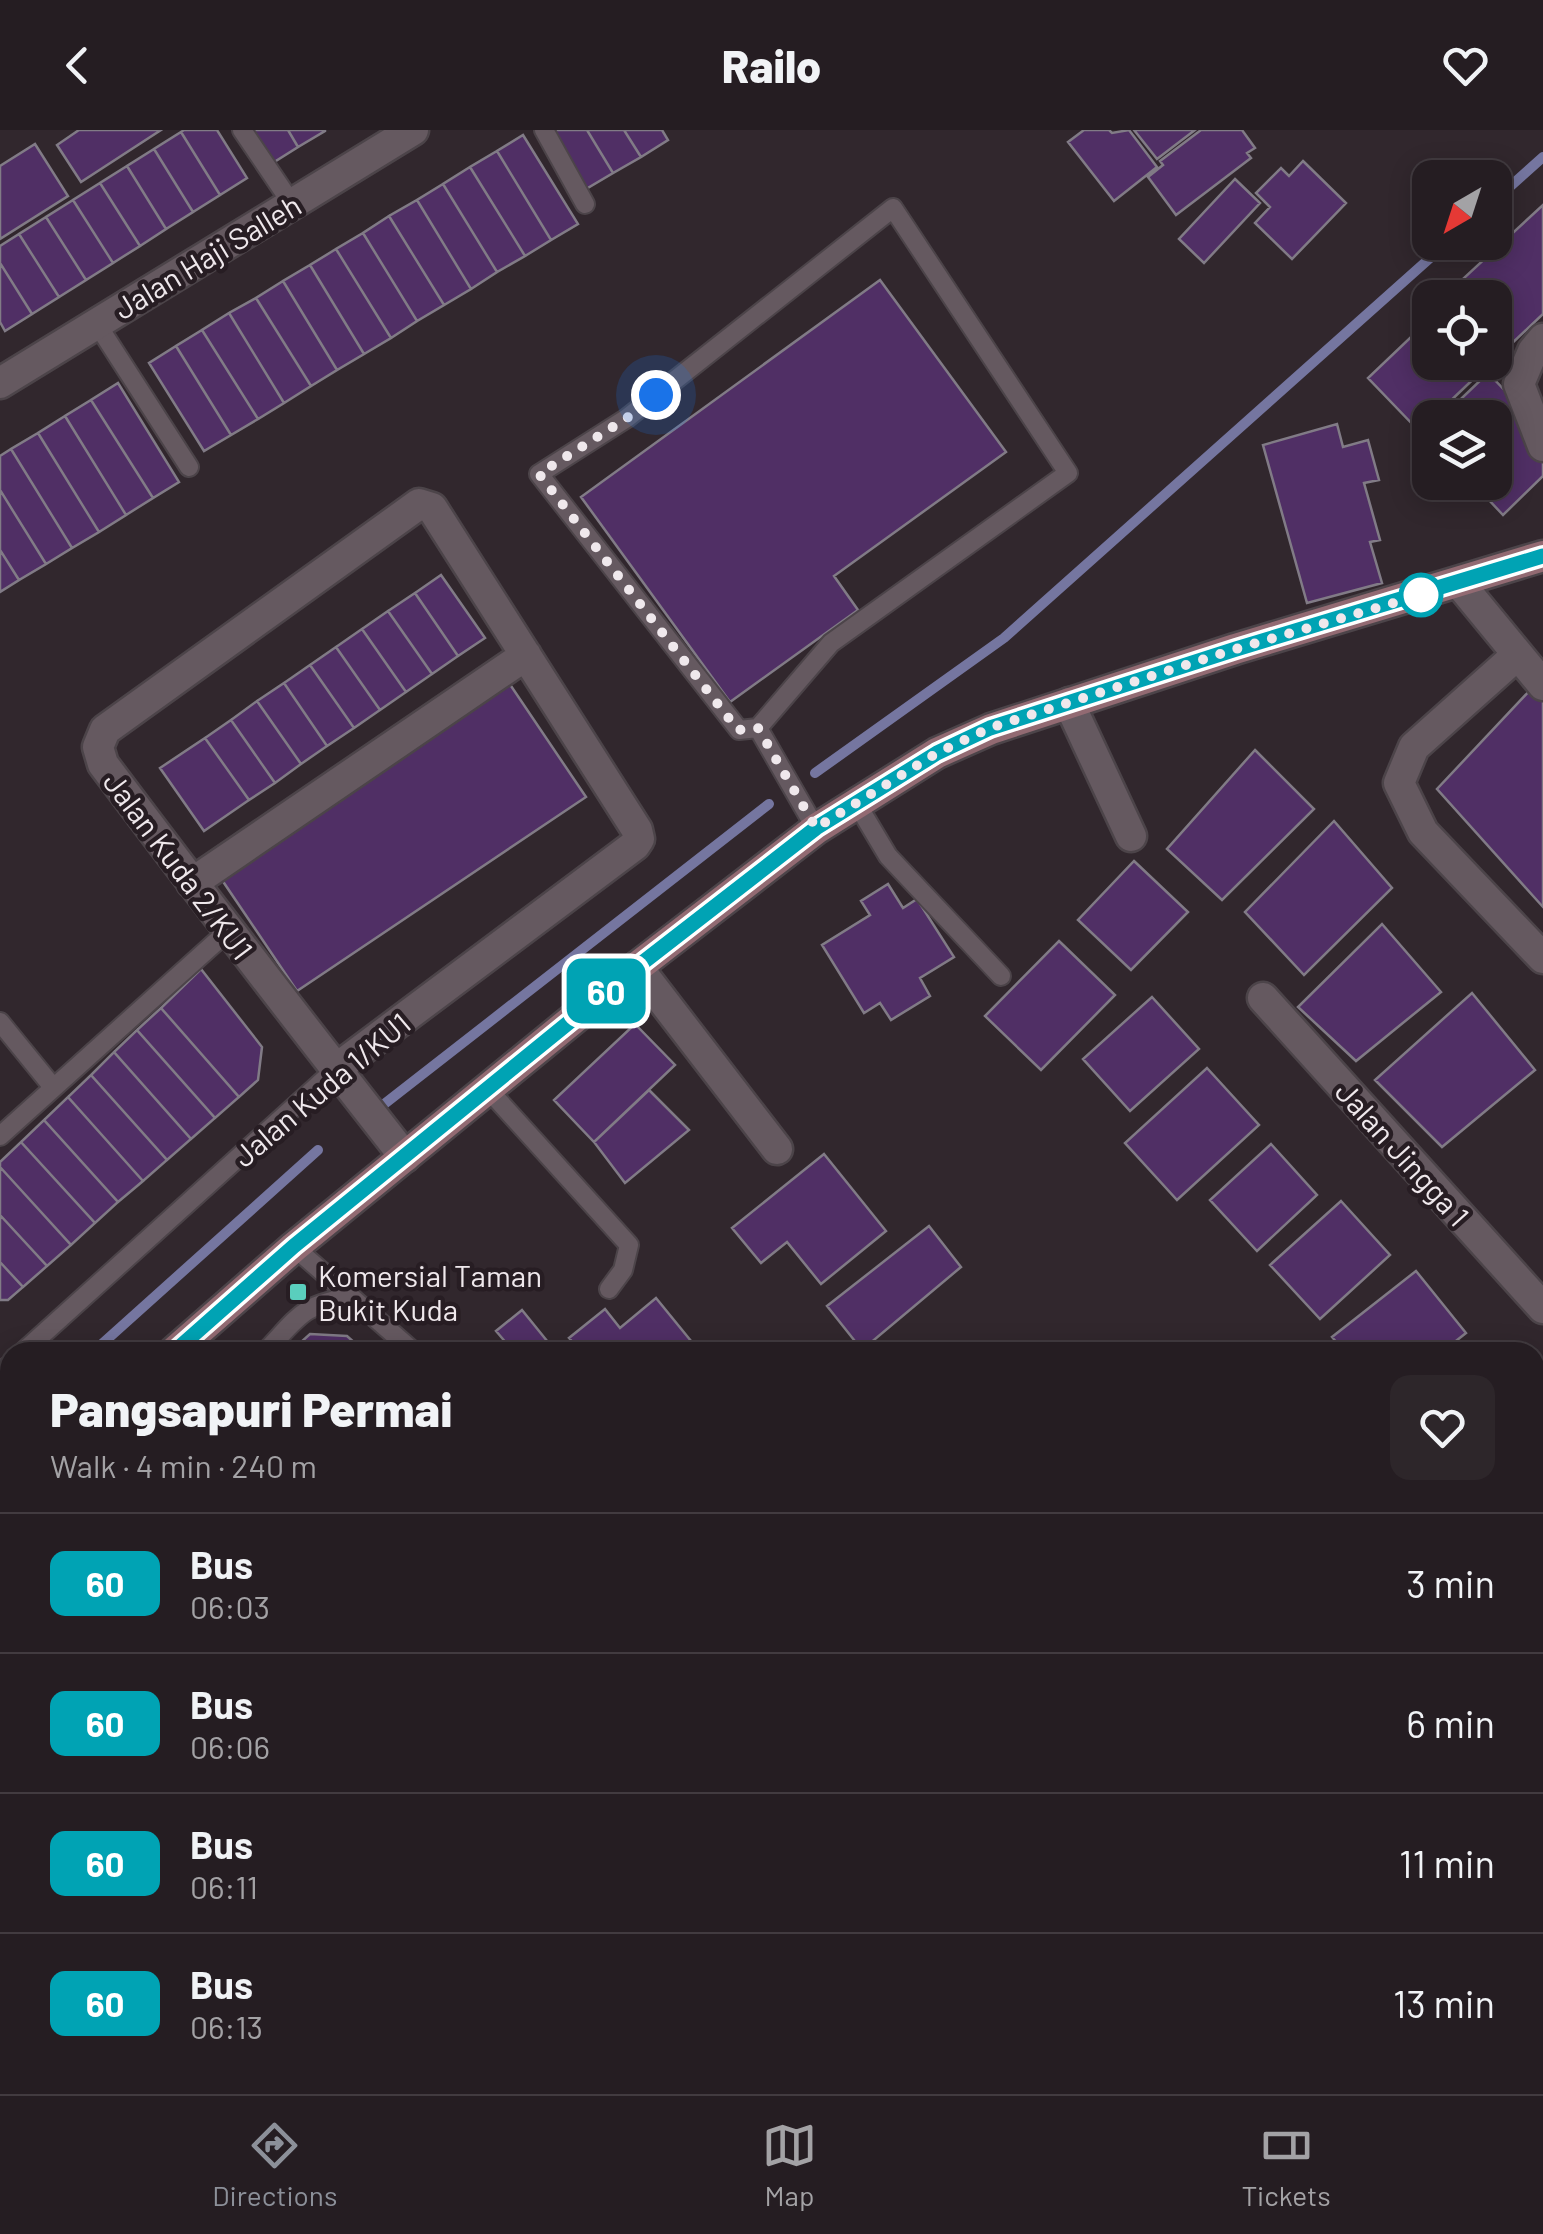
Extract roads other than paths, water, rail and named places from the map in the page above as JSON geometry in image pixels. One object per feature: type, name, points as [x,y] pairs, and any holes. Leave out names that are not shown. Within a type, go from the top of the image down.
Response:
[{"type":"street","name":"Jalan Haji Salleh","points":[[0,383],[413,130]]},
{"type":"street","points":[[1543,339],[1518,384],[1543,446]]},
{"type":"street","name":"Jalan Kuda 2/KU1","points":[[405,1156],[102,764],[98,747],[106,730],[419,504],[432,508],[526,655]]},
{"type":"street","points":[[185,1342],[294,1246],[637,967],[816,828],[937,753],[990,728],[1543,556]]},
{"type":"street","points":[[1460,584],[1543,684]]},
{"type":"street","points":[[192,883],[526,655]]},
{"type":"street","name":"Jalan Kuda 1/KU1","points":[[336,1069],[639,839],[637,830],[526,655]]},
{"type":"street","points":[[1516,656],[1414,748],[1399,783],[1424,832],[1543,958]]},
{"type":"street","points":[[1070,703],[1130,836]]},
{"type":"street","points":[[637,967],[777,1149]]},
{"type":"street","name":"Jalan Jingga 1","points":[[1263,998],[1543,1308]]},
{"type":"lane","points":[[242,130],[292,204]]},
{"type":"lane","points":[[544,130],[585,204]]},
{"type":"lane","points":[[893,208],[1068,474],[831,643],[758,728],[738,730],[539,474],[627,418],[893,208]]},
{"type":"lane","points":[[97,324],[189,468]]},
{"type":"lane","points":[[758,728],[816,828]]},
{"type":"lane","points":[[857,804],[888,856],[1000,976]]},
{"type":"lane","points":[[0,1136],[228,931]]},
{"type":"lane","points":[[0,1022],[52,1086]]},
{"type":"lane","name":"Jalan Kuda 1/KU1","points":[[35,1342],[336,1069]]},
{"type":"lane","points":[[486,1087],[629,1245],[623,1270],[609,1289]]},
{"type":"lane","points":[[294,1246],[402,1342]]},
{"type":"lane","points":[[275,1342],[320,1301],[351,1298]]},
{"type":"waterway","points":[[1512,185],[1543,157]]},
{"type":"waterway","points":[[815,773],[1004,638],[1428,260]]},
{"type":"waterway","points":[[374,1112],[769,804]]},
{"type":"waterway","points":[[104,1342],[318,1150]]},
{"type":"place","name":"Komersial Taman Bukit Kuda","points":[[298,1292]]}]
